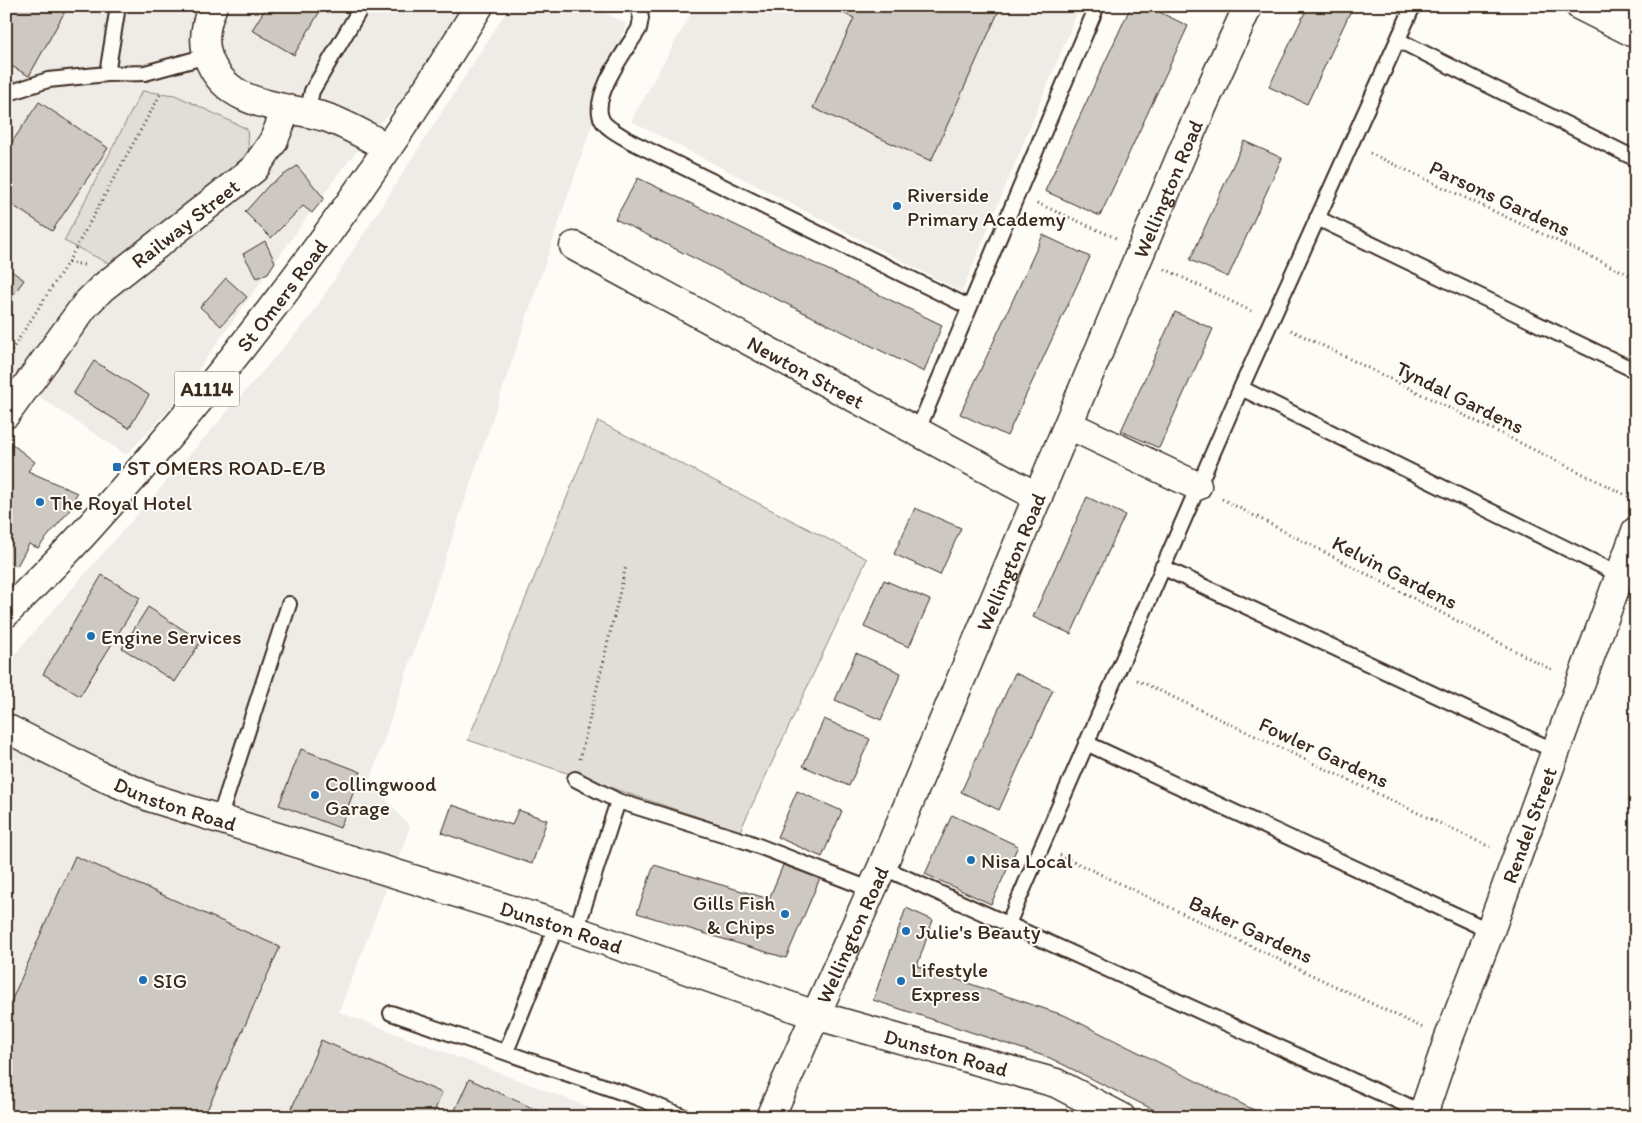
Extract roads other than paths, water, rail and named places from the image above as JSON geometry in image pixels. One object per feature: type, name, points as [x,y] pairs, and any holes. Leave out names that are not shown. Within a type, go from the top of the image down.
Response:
[{"type":"street","points":[[213,6],[205,29],[207,56],[217,76],[226,86],[252,100],[343,124],[387,147]]},
{"type":"street","name":"A1114","points":[[387,147],[479,6]]},
{"type":"street","name":"Wellington Road","points":[[770,1117],[877,878],[1191,132],[1248,6]]},
{"type":"street","points":[[1580,6],[1636,34]]},
{"type":"street","name":"Railway Street","points":[[6,414],[86,304],[102,288],[254,169],[296,112]]},
{"type":"street","name":"St Omers Road","points":[[6,613],[100,515],[234,355],[330,231],[387,147]]},
{"type":"street","name":"Newton Street","points":[[574,246],[1038,497]]},
{"type":"street","points":[[1069,425],[1197,486]]},
{"type":"street","name":"Rendel Street","points":[[1423,1115],[1448,1040],[1490,931],[1636,531]]},
{"type":"street","name":"Dunston Road","points":[[6,728],[99,775],[152,798],[566,928],[815,1015],[1056,1083],[1121,1117]]},
{"type":"lane","points":[[107,74],[118,6]]},
{"type":"lane","points":[[296,112],[312,91],[362,6]]},
{"type":"lane","points":[[638,6],[639,29],[601,94],[598,108],[602,122],[630,141],[969,307]]},
{"type":"lane","points":[[917,432],[1097,6]]},
{"type":"lane","points":[[1008,924],[1240,388],[1413,6]]},
{"type":"lane","points":[[1398,40],[1636,159]]},
{"type":"lane","points":[[6,94],[48,80],[107,74],[145,73],[207,56]]},
{"type":"lane","points":[[1317,218],[1636,371]]},
{"type":"lane","points":[[1240,388],[1620,575]]},
{"type":"lane","points":[[1162,567],[1556,752]]},
{"type":"lane","points":[[219,820],[290,604]]},
{"type":"lane","points":[[1086,743],[1490,931]]},
{"type":"lane","points":[[575,779],[618,801],[748,842],[877,878],[1008,924],[1423,1115]]},
{"type":"lane","points":[[506,1052],[566,928],[618,801]]},
{"type":"lane","points":[[391,1013],[638,1098],[685,1117]]},
{"type":"place","name":"Riverside Primary Academy","points":[[897,206]]},
{"type":"place","name":"ST OMERS ROAD-E/B","points":[[117,467]]},
{"type":"place","name":"The Royal Hotel","points":[[40,502]]},
{"type":"place","name":"Engine Services","points":[[91,636]]},
{"type":"place","name":"Collingwood Garage","points":[[315,795]]},
{"type":"place","name":"Nisa Local","points":[[971,860]]},
{"type":"place","name":"Gills Fish & Chips","points":[[785,914]]},
{"type":"place","name":"Julie's Beauty","points":[[906,931]]},
{"type":"place","name":"SIG","points":[[143,980]]},
{"type":"place","name":"Lifestyle Express","points":[[901,981]]}]
